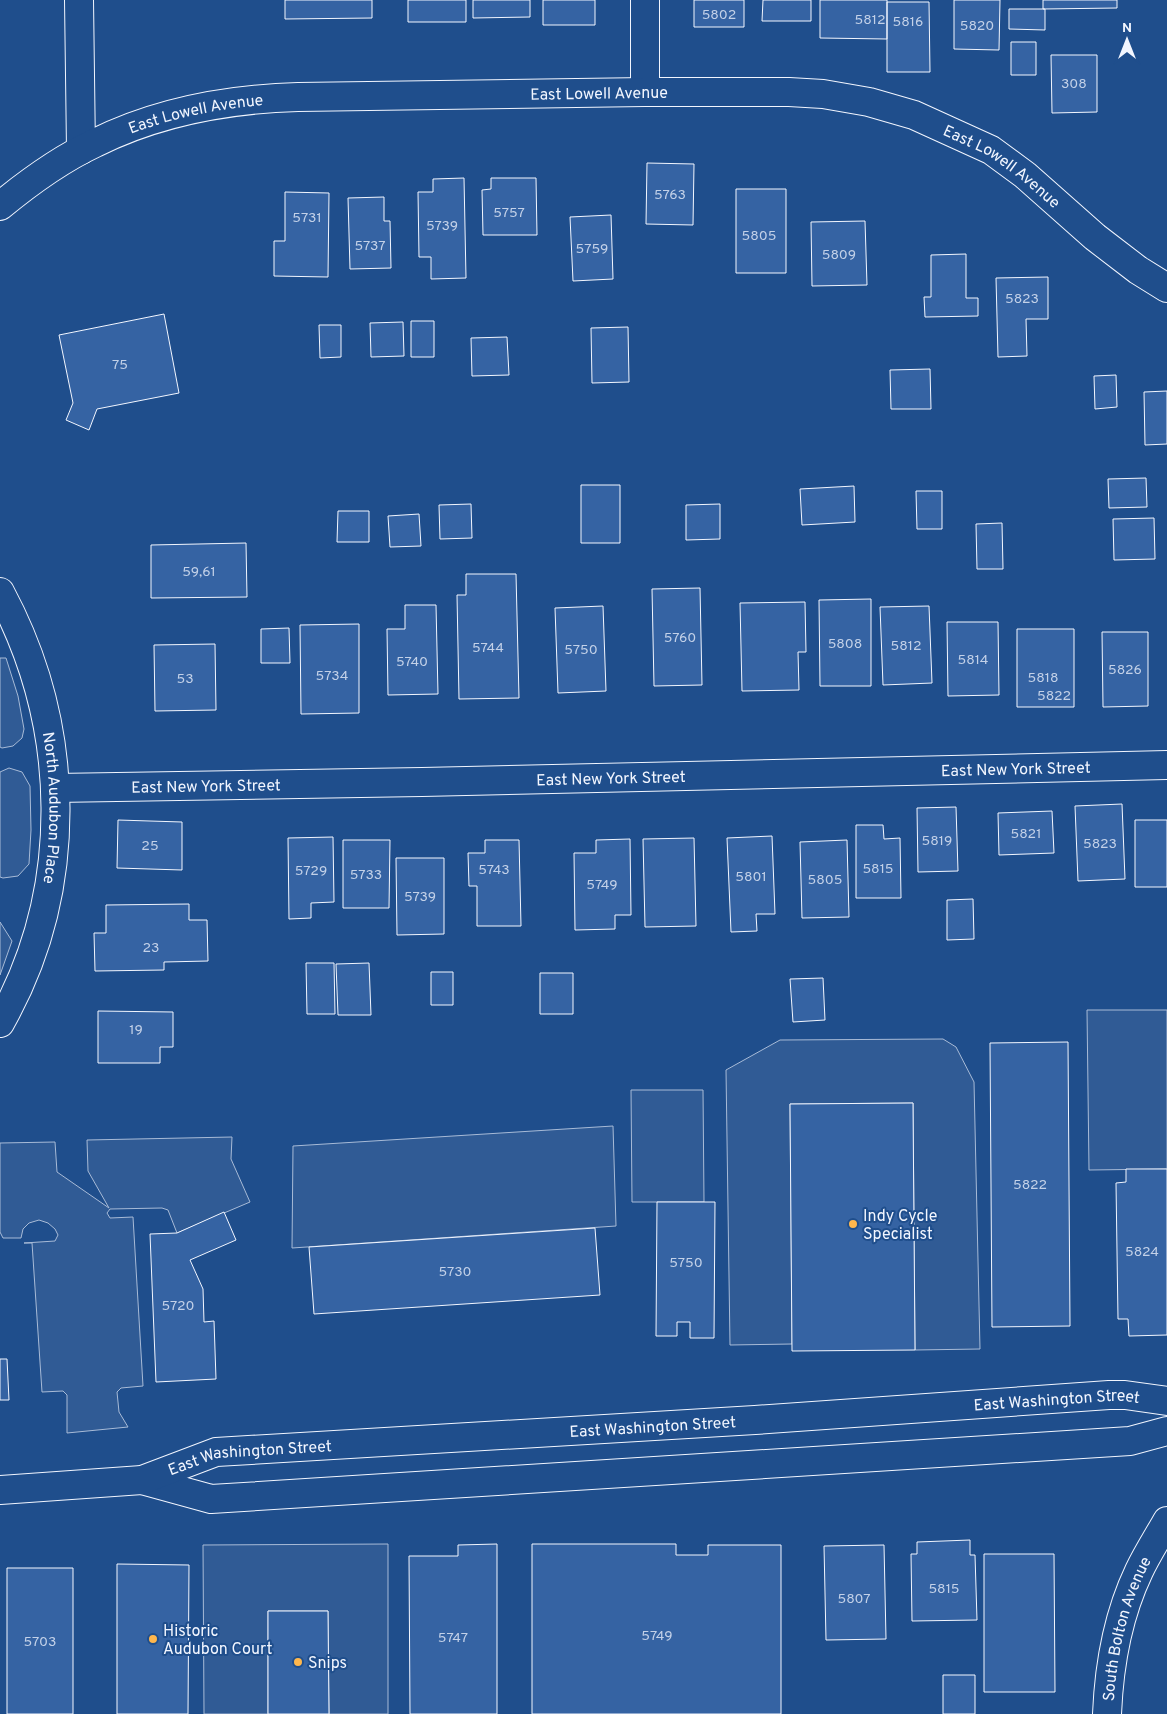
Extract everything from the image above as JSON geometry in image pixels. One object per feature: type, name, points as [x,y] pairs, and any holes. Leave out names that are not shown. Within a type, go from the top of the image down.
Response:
[{"type":"street","points":[[79,0],[81,150]]},
{"type":"street","points":[[645,0],[645,92]]},
{"type":"street","name":"East Lowell Avenue","points":[[0,206],[27,183],[81,150],[109,136],[171,115],[249,99],[645,92],[806,93],[868,102],[914,115],[979,143],[1025,175],[1095,237],[1138,270],[1167,288]]},
{"type":"street","name":"North Audubon Place","points":[[0,592],[26,647],[40,693],[50,740],[55,788],[56,840],[49,892],[28,963],[0,1023]]},
{"type":"street","name":"East New York Street","points":[[55,788],[422,782],[1167,765]]},
{"type":"street","name":"East Washington Street","points":[[0,1490],[142,1480],[216,1452],[746,1421],[1109,1395],[1167,1400]]},
{"type":"street","name":"East Washington Street","points":[[142,1480],[211,1499],[1130,1441],[1167,1431]]},
{"type":"street","name":"South Bolton Avenue","points":[[1108,1714],[1112,1664],[1122,1618],[1138,1572],[1167,1520]]},
{"type":"shaded area","points":[[0,658],[6,658],[18,696],[24,729],[22,738],[13,746],[2,748],[0,747]]},
{"type":"shaded area","points":[[9,768],[22,772],[30,786],[31,830],[29,864],[18,876],[3,878],[0,877],[0,772]]},
{"type":"shaded area","points":[[0,922],[12,941],[0,975]]},
{"type":"shaded area","points":[[1087,1010],[1167,1010],[1167,1169],[1089,1170]]},
{"type":"shaded area","points":[[943,1039],[956,1047],[974,1082],[980,1349],[915,1350],[913,1103],[790,1104],[792,1344],[730,1345],[726,1070],[780,1040]]},
{"type":"shaded area","points":[[631,1090],[703,1090],[704,1202],[632,1202]]},
{"type":"shaded area","points":[[613,1126],[616,1226],[292,1248],[293,1146]]},
{"type":"shaded area","points":[[232,1137],[231,1159],[250,1202],[177,1233],[168,1210],[162,1208],[110,1209],[107,1213],[110,1218],[133,1217],[143,1386],[121,1388],[117,1392],[119,1412],[128,1427],[67,1433],[67,1395],[63,1391],[42,1392],[32,1243],[24,1243],[55,1241],[58,1235],[55,1229],[48,1223],[39,1220],[29,1223],[23,1229],[21,1238],[3,1238],[0,1232],[0,1143],[55,1142],[57,1172],[109,1208],[88,1171],[87,1140]]},
{"type":"shaded area","points":[[388,1544],[388,1714],[329,1714],[328,1611],[268,1611],[268,1714],[204,1714],[203,1545]]},
{"type":"building","points":[[285,0],[372,0],[372,18],[285,19]]},
{"type":"building","points":[[408,0],[466,0],[466,22],[408,22]]},
{"type":"building","points":[[473,0],[530,0],[530,17],[473,18]]},
{"type":"building","points":[[543,0],[595,0],[595,25],[543,25]]},
{"type":"building","points":[[694,0],[744,0],[744,27],[694,27]]},
{"type":"building","points":[[763,0],[811,0],[811,21],[762,21]]},
{"type":"building","points":[[820,0],[887,0],[887,39],[820,38]]},
{"type":"building","points":[[954,0],[1000,0],[999,50],[954,49]]},
{"type":"building","points":[[1043,0],[1117,0],[1117,8],[1043,9]]},
{"type":"building","points":[[887,2],[929,2],[930,72],[887,72]]},
{"type":"building","points":[[1009,9],[1045,9],[1045,30],[1009,29]]},
{"type":"building","points":[[1011,42],[1036,42],[1036,75],[1011,75]]},
{"type":"building","points":[[1051,55],[1097,55],[1097,112],[1052,113]]},
{"type":"building","points":[[647,163],[694,164],[693,225],[646,224]]},
{"type":"building","points":[[464,178],[466,278],[431,279],[431,257],[419,257],[418,192],[433,192],[433,179]]},
{"type":"building","points":[[491,178],[536,178],[537,235],[483,235],[482,190],[491,189]]},
{"type":"building","points":[[736,189],[786,189],[786,273],[736,273]]},
{"type":"building","points":[[285,192],[329,193],[328,277],[274,276],[274,241],[285,241]]},
{"type":"building","points":[[384,197],[384,221],[390,221],[391,268],[350,269],[348,198]]},
{"type":"building","points":[[611,215],[613,279],[573,281],[570,217]]},
{"type":"building","points":[[865,221],[867,285],[812,286],[811,222]]},
{"type":"building","points":[[966,254],[966,298],[978,298],[978,316],[925,317],[924,297],[931,297],[931,255]]},
{"type":"building","points":[[1048,277],[1048,319],[1026,319],[1027,356],[998,357],[996,278]]},
{"type":"building","points":[[164,314],[179,393],[97,409],[89,430],[66,420],[73,403],[59,335]]},
{"type":"building","points":[[411,321],[434,321],[434,357],[411,357]]},
{"type":"building","points":[[403,322],[404,356],[371,357],[370,323]]},
{"type":"building","points":[[319,325],[341,325],[341,357],[320,358]]},
{"type":"building","points":[[628,327],[629,382],[592,383],[591,328]]},
{"type":"building","points":[[507,337],[509,375],[472,376],[471,338]]},
{"type":"building","points":[[930,369],[931,409],[891,409],[890,370]]},
{"type":"building","points":[[1116,375],[1117,407],[1095,409],[1094,376]]},
{"type":"building","points":[[1167,391],[1167,444],[1145,445],[1144,392]]},
{"type":"building","points":[[1146,478],[1147,507],[1109,508],[1108,479]]},
{"type":"building","points":[[581,485],[620,485],[620,543],[581,543]]},
{"type":"building","points":[[854,486],[855,522],[802,525],[800,489]]},
{"type":"building","points":[[916,491],[942,491],[942,529],[917,529]]},
{"type":"building","points":[[471,504],[472,538],[440,539],[439,505]]},
{"type":"building","points":[[720,504],[720,539],[686,540],[686,505]]},
{"type":"building","points":[[338,511],[369,511],[369,542],[337,542]]},
{"type":"building","points":[[419,514],[421,546],[390,547],[388,516]]},
{"type":"building","points":[[1154,518],[1155,559],[1114,560],[1113,519]]},
{"type":"building","points":[[1002,523],[1003,569],[977,569],[976,524]]},
{"type":"building","points":[[246,543],[247,597],[151,598],[151,545]]},
{"type":"building","points":[[466,574],[516,574],[519,698],[459,699],[457,595],[466,595]]},
{"type":"building","points":[[700,588],[702,685],[654,686],[652,589]]},
{"type":"building","points":[[871,599],[871,686],[820,686],[819,600]]},
{"type":"building","points":[[805,602],[806,652],[798,652],[799,690],[742,691],[740,603]]},
{"type":"building","points":[[405,605],[436,605],[438,694],[388,695],[387,629],[405,629]]},
{"type":"building","points":[[603,606],[606,691],[558,693],[555,608]]},
{"type":"building","points":[[929,606],[932,683],[883,685],[880,607]]},
{"type":"building","points":[[947,622],[998,622],[999,695],[948,696]]},
{"type":"building","points":[[359,624],[359,713],[301,714],[300,625]]},
{"type":"building","points":[[289,628],[290,663],[261,663],[261,629]]},
{"type":"building","points":[[1017,629],[1074,629],[1074,707],[1017,707]]},
{"type":"building","points":[[1102,632],[1148,632],[1148,706],[1103,707]]},
{"type":"building","points":[[215,644],[216,710],[155,711],[154,645]]},
{"type":"building","points":[[1122,804],[1125,879],[1078,881],[1075,806]]},
{"type":"building","points":[[956,807],[958,871],[918,872],[917,808]]},
{"type":"building","points":[[1052,811],[1054,853],[999,855],[998,813]]},
{"type":"building","points":[[118,820],[182,822],[182,870],[117,868]]},
{"type":"building","points":[[1135,820],[1167,820],[1167,887],[1135,887]]},
{"type":"building","points":[[856,825],[883,825],[884,839],[900,838],[901,898],[856,898]]},
{"type":"building","points":[[772,836],[775,914],[756,914],[757,931],[731,932],[727,838]]},
{"type":"building","points":[[333,837],[334,902],[311,903],[311,918],[289,919],[288,838]]},
{"type":"building","points":[[694,838],[696,926],[645,927],[643,839]]},
{"type":"building","points":[[630,839],[631,915],[615,915],[615,929],[575,930],[574,853],[596,853],[596,840]]},
{"type":"building","points":[[343,840],[390,840],[389,908],[343,908]]},
{"type":"building","points":[[485,840],[519,840],[521,926],[477,926],[477,886],[469,886],[468,853],[485,853]]},
{"type":"building","points":[[847,840],[849,917],[802,918],[800,842]]},
{"type":"building","points":[[396,858],[444,858],[444,934],[397,935]]},
{"type":"building","points":[[973,899],[974,939],[947,940],[947,900]]},
{"type":"building","points":[[189,904],[189,920],[207,920],[208,961],[164,962],[164,970],[95,971],[94,933],[106,933],[106,905]]},
{"type":"building","points":[[306,963],[334,963],[335,1014],[307,1014]]},
{"type":"building","points":[[369,963],[371,1015],[338,1015],[336,964]]},
{"type":"building","points":[[431,972],[453,972],[453,1005],[431,1005]]},
{"type":"building","points":[[540,973],[573,973],[573,1014],[540,1014]]},
{"type":"building","points":[[823,978],[825,1020],[793,1022],[790,979]]},
{"type":"building","points":[[98,1011],[173,1012],[173,1047],[160,1047],[160,1063],[98,1063]]},
{"type":"building","points":[[1068,1042],[1070,1326],[992,1327],[990,1043]]},
{"type":"building","name":"Indy Cycle Specialist","points":[[913,1103],[915,1350],[792,1351],[790,1104]]},
{"type":"building","points":[[1126,1169],[1167,1169],[1167,1335],[1129,1336],[1128,1319],[1118,1319],[1116,1183],[1126,1182]]},
{"type":"building","points":[[657,1202],[715,1202],[714,1338],[690,1338],[690,1322],[677,1322],[677,1336],[656,1336]]},
{"type":"building","points":[[224,1212],[236,1240],[190,1260],[203,1289],[204,1322],[214,1321],[216,1379],[156,1382],[150,1234],[177,1233]]},
{"type":"building","points":[[595,1228],[600,1295],[314,1314],[309,1247]]},
{"type":"building","points":[[0,1359],[7,1359],[9,1400],[0,1400]]},
{"type":"building","points":[[970,1540],[970,1555],[975,1555],[977,1620],[912,1621],[911,1554],[917,1554],[917,1542]]},
{"type":"building","points":[[497,1544],[497,1714],[410,1714],[409,1556],[458,1556],[458,1545]]},
{"type":"building","points":[[532,1544],[676,1544],[676,1555],[708,1555],[708,1545],[781,1545],[781,1714],[532,1714]]},
{"type":"building","points":[[884,1545],[886,1639],[826,1640],[824,1546]]},
{"type":"building","points":[[984,1554],[1054,1554],[1055,1692],[984,1692]]},
{"type":"building","name":"Historic Audubon Court","points":[[117,1564],[189,1565],[188,1714],[117,1714]]},
{"type":"building","points":[[7,1568],[73,1568],[73,1714],[7,1714]]},
{"type":"building","name":"Snips","points":[[268,1611],[328,1611],[329,1714],[268,1714]]},
{"type":"building","points":[[943,1675],[975,1675],[975,1714],[943,1714]]},
{"type":"place","name":"Indy Cycle Specialist","points":[[853,1224]]},
{"type":"place","name":"Historic Audubon Court","points":[[153,1639]]},
{"type":"place","name":"Snips","points":[[298,1662]]}]
